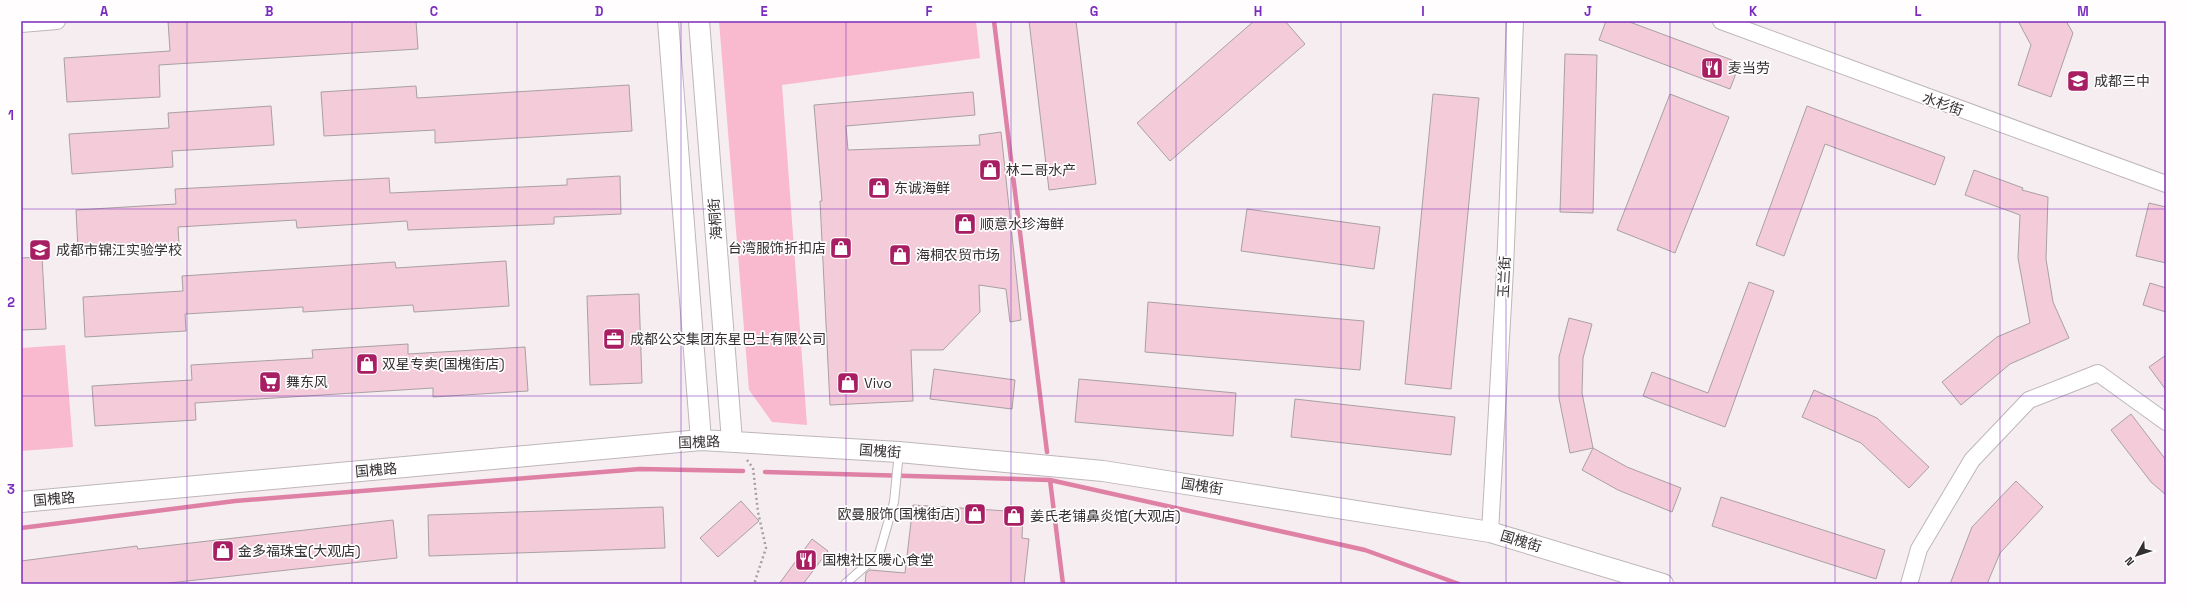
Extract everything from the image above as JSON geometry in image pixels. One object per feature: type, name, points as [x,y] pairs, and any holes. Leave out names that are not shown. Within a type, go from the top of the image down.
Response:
[{"type":"street","points":[[21,24],[56,21]]},
{"type":"street","points":[[668,21],[701,440]]},
{"type":"street","name":"海桐街","points":[[699,21],[732,441]]},
{"type":"street","name":"玉兰街","points":[[1490,532],[1515,21]]},
{"type":"street","name":"水杉街","points":[[1721,21],[1850,70],[2166,184]]},
{"type":"street","points":[[1908,584],[1919,549],[1972,460],[2029,400],[2098,373],[2166,422]]},
{"type":"street","name":"国槐路","points":[[21,502],[701,440],[732,441]]},
{"type":"street","name":"国槐街","points":[[732,441],[898,461],[1103,471],[1490,532],[1663,584]]},
{"type":"lane","points":[[845,584],[879,554],[894,502],[898,461]]},
{"type":"path","points":[[732,441],[753,468],[758,512],[766,548],[754,584]]},
{"type":"shaded area","points":[[719,21],[976,21],[980,58],[782,85],[807,425],[772,422],[749,390]]},
{"type":"shaded area","points":[[65,345],[73,447],[21,451],[21,348]]},
{"type":"building","points":[[168,21],[416,21],[418,49],[159,65],[160,97],[67,102],[64,58],[170,51]]},
{"type":"building","points":[[1029,21],[1076,21],[1096,184],[1049,190]]},
{"type":"building","points":[[1254,21],[1285,21],[1305,44],[1170,161],[1137,123]]},
{"type":"building","points":[[1606,21],[1627,21],[1740,63],[1730,89],[1599,40]]},
{"type":"building","points":[[2018,21],[2066,21],[2073,33],[2051,97],[2018,85],[2031,45]]},
{"type":"building","points":[[1565,54],[1597,55],[1593,213],[1560,212]]},
{"type":"building","points":[[629,85],[632,131],[435,143],[435,130],[324,136],[321,92],[416,86],[417,98]]},
{"type":"building","points":[[973,92],[975,115],[846,126],[848,150],[980,145],[979,135],[1001,132],[1021,320],[1010,322],[1006,289],[979,285],[980,312],[943,350],[911,350],[913,401],[830,405],[820,201],[822,201],[814,105]]},
{"type":"building","points":[[1433,94],[1479,98],[1451,389],[1405,384]]},
{"type":"building","points":[[1670,94],[1729,117],[1675,253],[1617,230]]},
{"type":"building","points":[[271,106],[274,145],[172,151],[173,167],[72,174],[69,134],[169,128],[168,113]]},
{"type":"building","points":[[1807,106],[1945,157],[1935,185],[1825,144],[1784,256],[1756,245]]},
{"type":"building","points":[[1974,170],[2023,188],[2022,190],[2048,197],[2046,259],[2053,302],[2069,338],[2010,364],[1961,405],[1942,382],[1997,337],[2030,323],[2018,258],[2020,215],[1965,195]]},
{"type":"building","points":[[620,176],[621,214],[554,217],[554,224],[408,230],[407,221],[297,228],[296,220],[178,227],[179,244],[78,250],[76,210],[176,204],[175,189],[389,178],[390,193],[567,185],[567,179]]},
{"type":"building","points":[[2149,203],[2166,207],[2166,263],[2136,256]]},
{"type":"building","points":[[1247,209],[1380,227],[1374,269],[1241,251]]},
{"type":"building","points":[[42,257],[46,329],[21,330],[21,258]]},
{"type":"building","points":[[506,261],[509,306],[414,312],[413,305],[303,312],[303,307],[185,314],[186,331],[85,337],[83,297],[183,291],[182,276],[395,262],[396,268]]},
{"type":"building","points":[[1749,282],[1774,291],[1725,427],[1643,396],[1652,372],[1708,393]]},
{"type":"building","points":[[2150,283],[2166,288],[2166,312],[2143,305]]},
{"type":"building","name":"成都公交集团东星巴士有限公司","points":[[639,294],[642,383],[590,385],[587,296]]},
{"type":"building","points":[[1148,302],[1364,321],[1360,370],[1145,352]]},
{"type":"building","points":[[1569,318],[1592,324],[1583,358],[1582,393],[1593,448],[1570,453],[1559,398],[1559,357]]},
{"type":"building","points":[[408,344],[408,354],[525,347],[528,391],[433,397],[433,388],[195,403],[196,420],[95,426],[92,386],[192,380],[191,365],[313,358],[312,350]]},
{"type":"building","points":[[2166,355],[2166,390],[2149,367]]},
{"type":"building","points":[[934,369],[1015,380],[1012,409],[930,399]]},
{"type":"building","points":[[1079,379],[1236,393],[1233,436],[1075,422]]},
{"type":"building","points":[[1814,390],[1877,418],[1929,467],[1909,488],[1861,443],[1802,417]]},
{"type":"building","points":[[1295,399],[1455,417],[1451,455],[1291,437]]},
{"type":"building","points":[[2131,414],[2166,460],[2166,495],[2151,482],[2111,430]]},
{"type":"building","points":[[1593,448],[1627,467],[1681,488],[1672,512],[1618,490],[1582,470]]},
{"type":"building","points":[[2016,481],[2043,507],[2000,553],[1987,584],[1950,584],[1972,527]]},
{"type":"building","points":[[1721,497],[1885,550],[1876,579],[1712,526]]},
{"type":"building","points":[[741,501],[759,521],[718,557],[700,538]]},
{"type":"building","points":[[913,505],[1023,512],[1022,538],[1029,539],[1024,584],[865,584],[866,573],[870,570],[905,573]]},
{"type":"building","points":[[663,507],[665,548],[429,556],[428,515]]},
{"type":"building","points":[[393,520],[397,558],[160,584],[21,584],[21,561],[137,546],[138,549]]},
{"type":"building","points":[[812,539],[828,551],[803,584],[779,584]]},
{"type":"waterway","points":[[994,21],[1047,452]]},
{"type":"waterway","points":[[21,528],[235,501],[640,469],[743,471]]},
{"type":"waterway","points":[[765,472],[1050,480],[1365,550],[1459,584]]},
{"type":"waterway","points":[[1050,480],[1063,584]]},
{"type":"place","name":"麦当劳","points":[[1712,68]]},
{"type":"place","name":"成都三中","points":[[2078,81]]},
{"type":"place","name":"林二哥水产","points":[[990,170]]},
{"type":"place","name":"东诚海鲜","points":[[879,188]]},
{"type":"place","name":"顺意水珍海鲜","points":[[965,224]]},
{"type":"place","name":"台湾服饰折扣店","points":[[841,248]]},
{"type":"place","name":"成都市锦江实验学校","points":[[40,250]]},
{"type":"place","name":"海桐农贸市场","points":[[900,255]]},
{"type":"place","name":"成都公交集团东星巴士有限公司","points":[[614,339]]},
{"type":"place","name":"双星专卖(国槐街店)","points":[[367,364]]},
{"type":"place","name":"舞东风","points":[[270,382]]},
{"type":"place","name":"Vivo","points":[[848,383]]},
{"type":"place","name":"欧曼服饰(国槐街店)","points":[[975,514]]},
{"type":"place","name":"姜氏老铺鼻炎馆(大观店)","points":[[1014,516]]},
{"type":"place","name":"金多福珠宝(大观店)","points":[[223,551]]},
{"type":"place","name":"国槐社区暖心食堂","points":[[806,560]]}]
